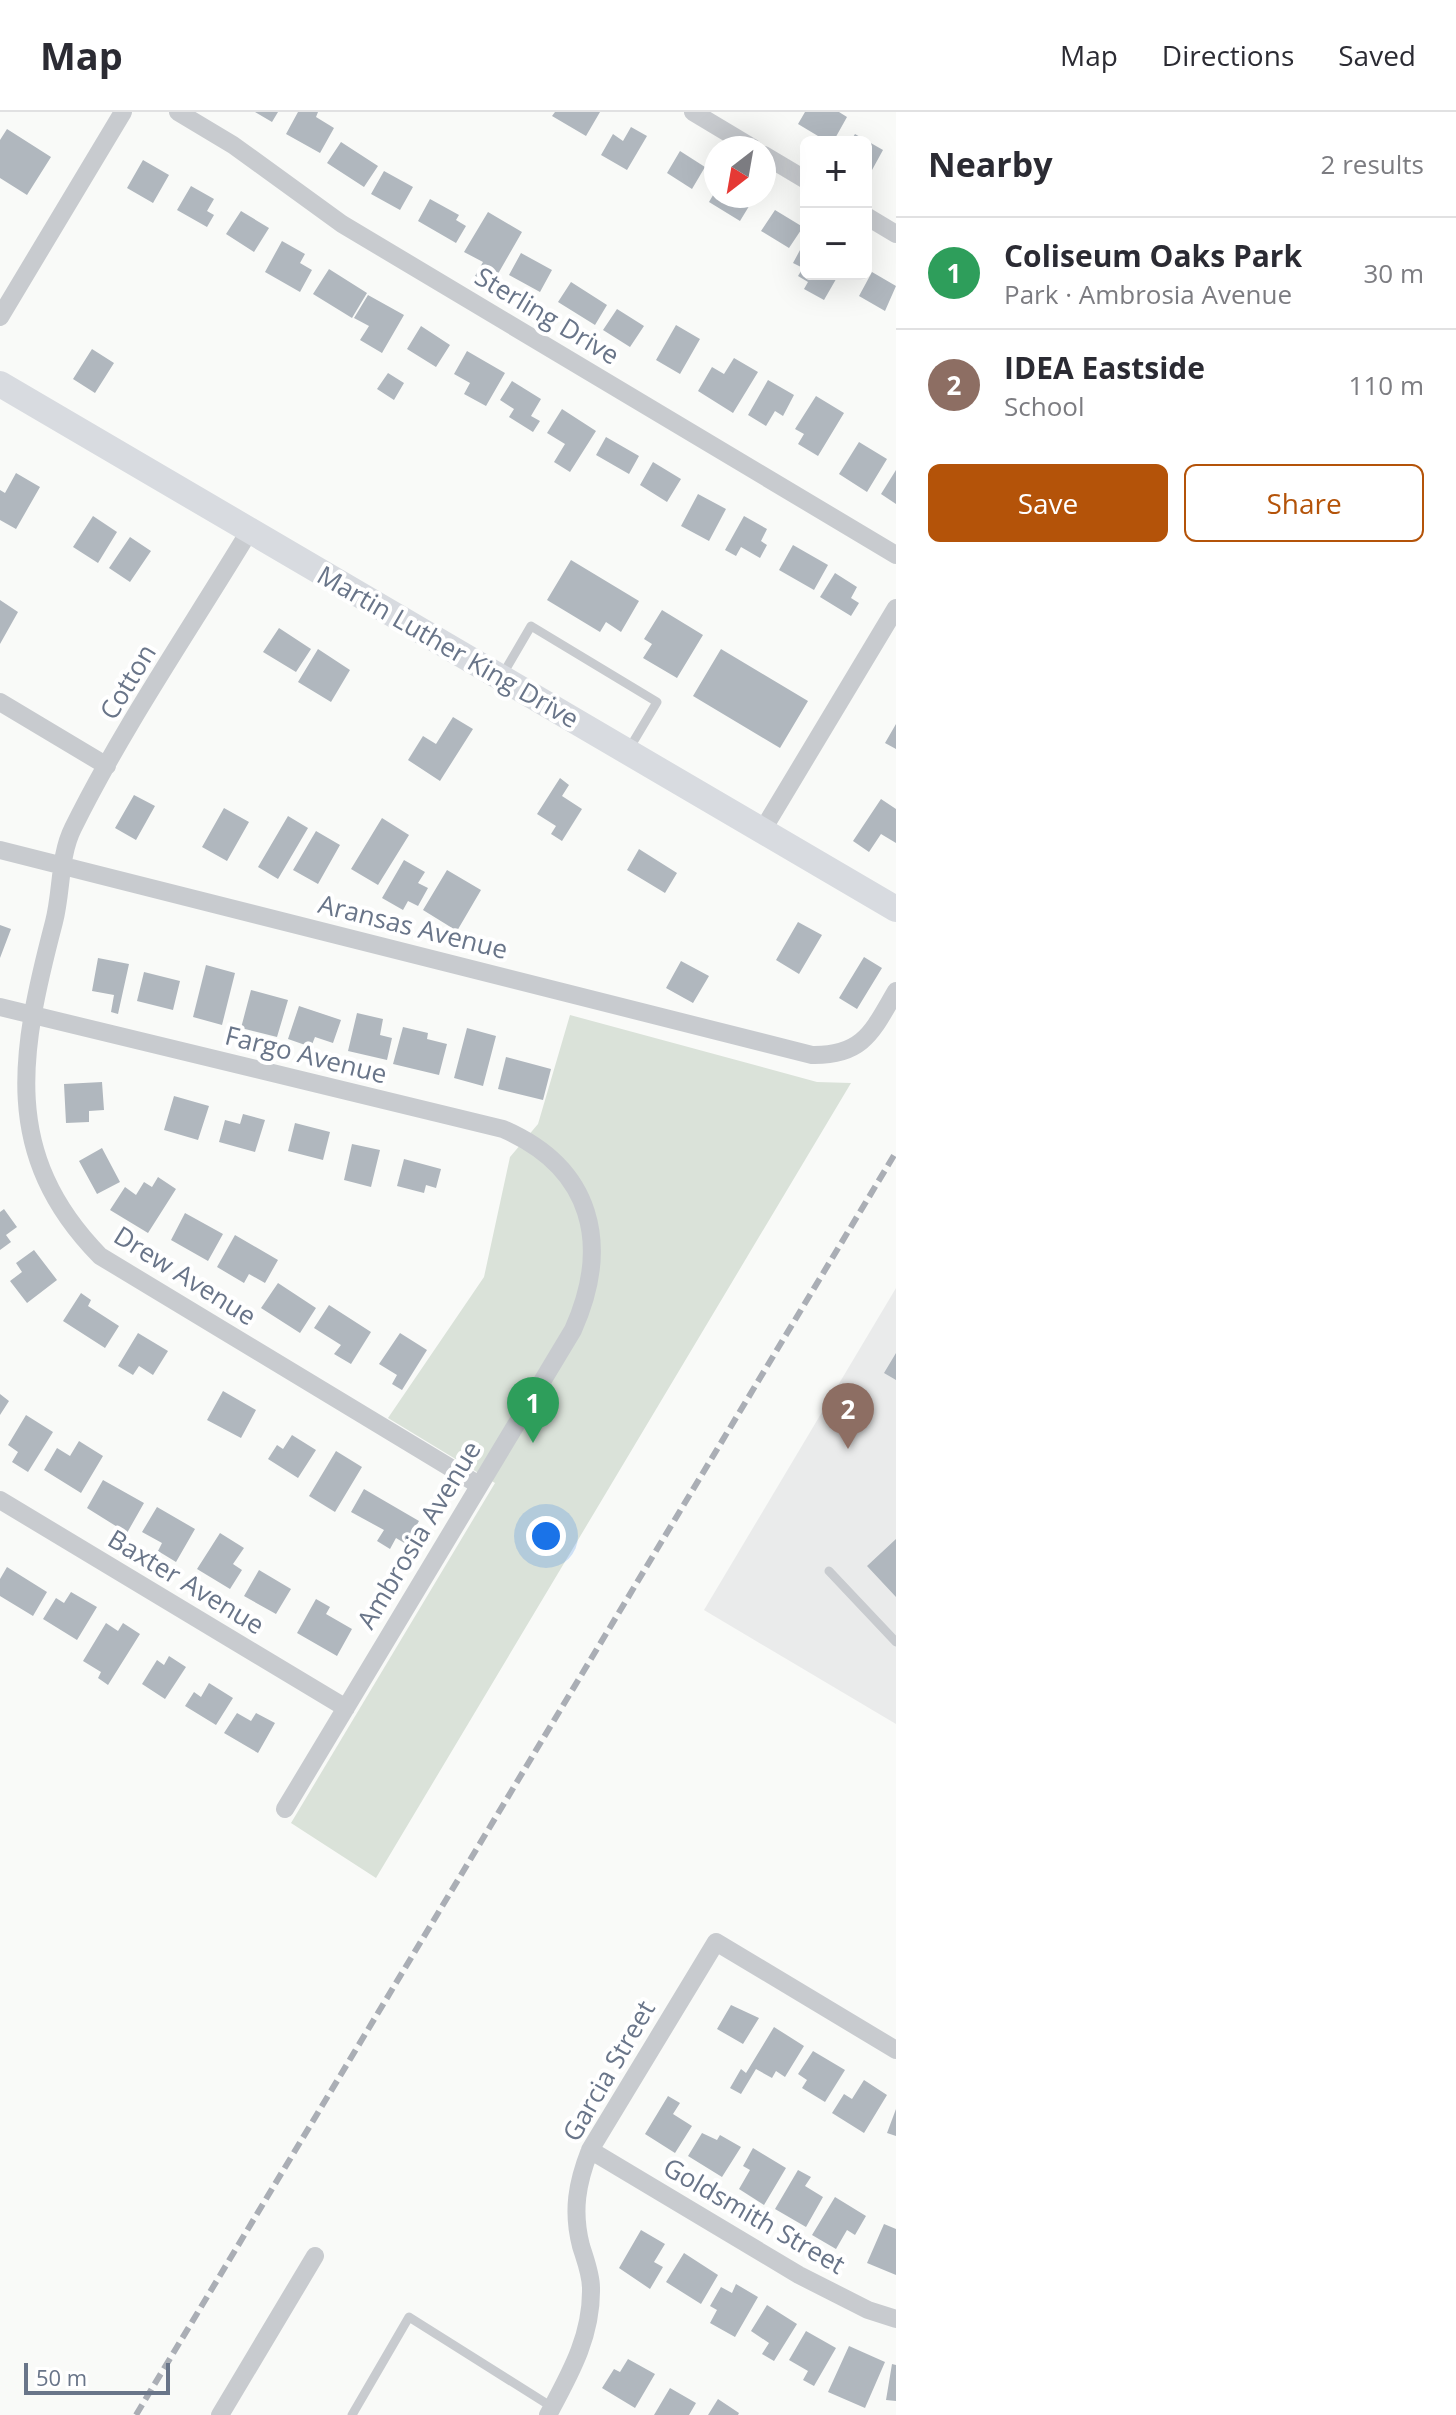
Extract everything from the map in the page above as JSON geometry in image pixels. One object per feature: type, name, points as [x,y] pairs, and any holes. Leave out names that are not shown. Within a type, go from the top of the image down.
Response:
[{"type":"main road","name":"Martin Luther King Drive","points":[[0,384],[896,909]]},
{"type":"street","points":[[0,317],[123,112]]},
{"type":"street","name":"Sterling Drive","points":[[178,112],[233,145],[342,224],[896,555]]},
{"type":"street","points":[[693,112],[733,136]]},
{"type":"street","points":[[776,162],[800,176]]},
{"type":"street","points":[[872,220],[896,234]]},
{"type":"street","name":"Cotton","points":[[63,865],[73,828],[107,766],[250,530]]},
{"type":"street","points":[[762,831],[896,608]]},
{"type":"street","points":[[0,702],[107,766]]},
{"type":"street","name":"Aransas Avenue","points":[[0,850],[812,1055],[831,1055],[863,1043],[896,991]]},
{"type":"street","name":"Drew Avenue","points":[[63,865],[59,903],[19,1062],[21,1128],[43,1190],[83,1241],[118,1268],[479,1485]]},
{"type":"street","name":"Fargo Avenue","points":[[0,1007],[503,1129],[550,1156],[578,1191]]},
{"type":"street","name":"Ambrosia Avenue","points":[[285,1809],[583,1306],[592,1277],[593,1246],[578,1191]]},
{"type":"street","name":"Baxter Avenue","points":[[0,1500],[346,1708]]},
{"type":"street","name":"Garcia Street","points":[[555,2412],[590,2324],[591,2284],[575,2213],[576,2190],[590,2150],[716,1942],[896,2050]]},
{"type":"street","name":"Goldsmith Street","points":[[590,2150],[799,2275],[868,2310],[896,2319]]},
{"type":"street","points":[[220,2415],[315,2256]]},
{"type":"lane","points":[[501,677],[531,626],[657,702],[627,752]]},
{"type":"lane","points":[[829,1571],[896,1642]]},
{"type":"lane","points":[[352,2415],[409,2317],[555,2412]]},
{"type":"shaded area","points":[[570,1015],[817,1082],[851,1083],[376,1878],[291,1823],[495,1483],[388,1418],[484,1277],[510,1157],[538,1124]]},
{"type":"shaded area","points":[[896,1288],[896,1724],[704,1610]]},
{"type":"building","points":[[255,112],[278,112],[272,122]]},
{"type":"building","points":[[298,112],[318,112],[316,117],[334,128],[320,153],[286,134]]},
{"type":"building","points":[[555,112],[600,112],[586,136],[552,116]]},
{"type":"building","points":[[805,112],[839,112],[847,117],[836,136],[818,136],[798,124]]},
{"type":"building","points":[[631,127],[647,136],[627,170],[601,155],[613,134],[623,141]]},
{"type":"building","points":[[7,129],[51,157],[27,195],[0,178],[0,140]]},
{"type":"building","points":[[341,142],[378,166],[364,187],[327,163]]},
{"type":"building","points":[[872,144],[883,150],[872,170]]},
{"type":"building","points":[[680,151],[704,166],[692,189],[667,173]]},
{"type":"building","points":[[143,160],[169,175],[153,203],[127,188]]},
{"type":"building","points":[[384,171],[413,187],[400,210],[371,194]]},
{"type":"building","points":[[191,186],[214,199],[207,211],[214,215],[207,227],[177,210]]},
{"type":"building","points":[[430,199],[459,215],[456,220],[466,226],[456,243],[418,221]]},
{"type":"building","points":[[719,208],[748,208],[740,221]]},
{"type":"building","points":[[775,210],[800,225],[800,232],[789,248],[761,231]]},
{"type":"building","points":[[241,211],[269,228],[254,252],[226,234]]},
{"type":"building","points":[[488,212],[522,232],[491,286],[475,276],[483,262],[464,252]]},
{"type":"building","points":[[282,241],[305,254],[300,263],[312,270],[300,292],[265,272]]},
{"type":"building","points":[[800,250],[800,266],[793,263]]},
{"type":"building","points":[[521,253],[552,270],[540,292],[509,275]]},
{"type":"building","points":[[329,269],[367,293],[352,318],[313,294]]},
{"type":"building","points":[[872,272],[896,286],[885,311],[859,296],[868,280],[872,280]]},
{"type":"building","points":[[805,280],[836,280],[824,300],[804,289],[808,282]]},
{"type":"building","points":[[571,282],[607,305],[595,325],[558,302]]},
{"type":"building","points":[[368,295],[404,315],[382,353],[360,340],[369,326],[354,318]]},
{"type":"building","points":[[617,309],[644,326],[630,347],[603,330]]},
{"type":"building","points":[[676,325],[700,339],[680,374],[656,360]]},
{"type":"building","points":[[421,326],[450,345],[436,367],[407,349]]},
{"type":"building","points":[[92,349],[114,363],[95,393],[73,379]]},
{"type":"building","points":[[467,351],[505,373],[486,406],[464,394],[470,383],[454,374]]},
{"type":"building","points":[[734,358],[758,372],[733,413],[698,391],[712,367],[724,374]]},
{"type":"building","points":[[388,373],[404,383],[394,400],[377,389]]},
{"type":"building","points":[[768,380],[794,395],[783,416],[775,411],[766,426],[748,415]]},
{"type":"building","points":[[512,381],[541,399],[531,416],[540,421],[533,432],[509,417],[514,409],[500,400]]},
{"type":"building","points":[[816,396],[844,413],[818,456],[798,444],[804,434],[795,429]]},
{"type":"building","points":[[562,409],[596,431],[570,472],[554,462],[565,444],[547,433]]},
{"type":"building","points":[[606,437],[639,456],[629,474],[596,455]]},
{"type":"building","points":[[859,442],[887,459],[867,492],[839,474]]},
{"type":"building","points":[[653,462],[681,479],[667,502],[640,485]]},
{"type":"building","points":[[896,470],[896,504],[881,494]]},
{"type":"building","points":[[16,473],[40,487],[16,529],[0,520],[0,490],[5,493]]},
{"type":"building","points":[[698,494],[726,509],[709,541],[681,526]]},
{"type":"building","points":[[93,516],[117,532],[98,563],[73,547]]},
{"type":"building","points":[[744,516],[767,529],[761,541],[767,545],[760,558],[741,547],[736,556],[725,550]]},
{"type":"building","points":[[130,537],[151,551],[130,582],[109,568]]},
{"type":"building","points":[[793,545],[828,565],[814,590],[779,570]]},
{"type":"building","points":[[571,560],[639,601],[621,632],[606,622],[600,632],[547,600]]},
{"type":"building","points":[[835,573],[857,587],[851,598],[859,603],[851,616],[820,597]]},
{"type":"building","points":[[0,600],[18,612],[0,644]]},
{"type":"building","points":[[662,610],[703,635],[677,678],[643,658],[652,644],[644,639]]},
{"type":"building","points":[[279,628],[311,649],[296,672],[263,652]]},
{"type":"building","points":[[318,649],[350,670],[331,702],[298,682]]},
{"type":"building","points":[[721,649],[808,701],[780,748],[693,696]]},
{"type":"building","points":[[453,717],[473,729],[440,781],[408,760],[423,736],[436,744]]},
{"type":"building","points":[[896,724],[896,749],[885,743]]},
{"type":"building","points":[[560,778],[569,785],[562,796],[582,809],[562,841],[551,834],[556,826],[537,814]]},
{"type":"building","points":[[134,795],[155,806],[136,840],[115,828]]},
{"type":"building","points":[[881,799],[896,809],[896,843],[881,834],[869,852],[853,841]]},
{"type":"building","points":[[224,808],[249,822],[227,861],[202,847]]},
{"type":"building","points":[[288,816],[308,828],[278,879],[258,867]]},
{"type":"building","points":[[382,818],[409,835],[378,885],[351,869]]},
{"type":"building","points":[[316,831],[340,845],[318,884],[293,870]]},
{"type":"building","points":[[639,849],[677,873],[665,893],[627,870]]},
{"type":"building","points":[[404,860],[425,872],[418,883],[428,888],[418,906],[408,901],[403,910],[382,898]]},
{"type":"building","points":[[447,870],[481,890],[457,931],[423,910]]},
{"type":"building","points":[[798,922],[822,935],[799,974],[776,960]]},
{"type":"building","points":[[0,925],[11,929],[0,958]]},
{"type":"building","points":[[864,957],[882,968],[857,1009],[839,998]]},
{"type":"building","points":[[98,958],[129,964],[118,1014],[111,1012],[114,995],[92,991]]},
{"type":"building","points":[[681,961],[709,976],[693,1003],[666,988]]},
{"type":"building","points":[[206,965],[235,973],[222,1025],[193,1017]]},
{"type":"building","points":[[144,972],[180,981],[173,1010],[137,1001]]},
{"type":"building","points":[[251,990],[288,1000],[277,1037],[241,1028]]},
{"type":"building","points":[[299,1006],[341,1020],[333,1043],[315,1037],[311,1047],[288,1039]]},
{"type":"building","points":[[357,1013],[383,1019],[380,1035],[392,1038],[387,1060],[348,1051]]},
{"type":"building","points":[[403,1027],[428,1033],[427,1039],[447,1044],[439,1075],[393,1064]]},
{"type":"building","points":[[467,1028],[496,1036],[483,1086],[454,1078]]},
{"type":"building","points":[[506,1057],[551,1069],[543,1100],[498,1089]]},
{"type":"building","points":[[102,1082],[104,1110],[89,1111],[89,1122],[66,1123],[64,1084]]},
{"type":"building","points":[[174,1096],[209,1106],[198,1140],[164,1130]]},
{"type":"building","points":[[243,1114],[265,1120],[255,1152],[219,1142],[225,1120],[240,1124]]},
{"type":"building","points":[[295,1123],[330,1132],[323,1160],[288,1151]]},
{"type":"building","points":[[352,1144],[380,1150],[371,1187],[344,1180]]},
{"type":"building","points":[[102,1148],[120,1182],[97,1194],[79,1161]]},
{"type":"building","points":[[404,1159],[441,1169],[436,1188],[426,1185],[424,1193],[397,1186]]},
{"type":"building","points":[[158,1177],[176,1189],[148,1233],[110,1210],[125,1187],[136,1195],[144,1182],[152,1187]]},
{"type":"building","points":[[4,1209],[17,1227],[6,1235],[11,1242],[0,1250],[0,1212]]},
{"type":"building","points":[[185,1213],[223,1234],[208,1261],[171,1240]]},
{"type":"building","points":[[235,1235],[278,1260],[265,1283],[249,1274],[244,1283],[217,1267]]},
{"type":"building","points":[[34,1250],[57,1280],[27,1303],[10,1281],[22,1272],[16,1263]]},
{"type":"building","points":[[278,1283],[316,1308],[300,1333],[261,1308]]},
{"type":"building","points":[[81,1293],[91,1300],[88,1306],[119,1326],[105,1348],[63,1321]]},
{"type":"building","points":[[329,1305],[371,1332],[351,1364],[334,1354],[341,1345],[314,1328]]},
{"type":"building","points":[[138,1333],[168,1351],[153,1375],[139,1366],[133,1375],[118,1366]]},
{"type":"building","points":[[400,1333],[427,1350],[402,1390],[392,1384],[397,1375],[379,1364]]},
{"type":"building","points":[[896,1353],[896,1380],[884,1373]]},
{"type":"building","points":[[223,1391],[256,1410],[241,1438],[207,1420]]},
{"type":"building","points":[[0,1394],[9,1401],[0,1415]]},
{"type":"building","points":[[26,1415],[53,1432],[28,1472],[12,1462],[18,1452],[8,1445]]},
{"type":"building","points":[[292,1435],[316,1450],[298,1478],[268,1459],[277,1445],[283,1449]]},
{"type":"building","points":[[79,1441],[103,1456],[81,1493],[44,1470],[57,1448],[70,1456]]},
{"type":"building","points":[[336,1451],[362,1467],[335,1512],[309,1496]]},
{"type":"building","points":[[103,1480],[144,1503],[127,1533],[87,1508]]},
{"type":"building","points":[[364,1489],[419,1521],[406,1544],[396,1538],[390,1549],[377,1541],[384,1530],[351,1512]]},
{"type":"building","points":[[157,1507],[195,1529],[176,1562],[158,1551],[162,1543],[142,1532]]},
{"type":"building","points":[[220,1533],[244,1548],[233,1564],[242,1570],[230,1589],[197,1569]]},
{"type":"building","points":[[896,1539],[896,1597],[867,1566]]},
{"type":"building","points":[[7,1567],[47,1592],[33,1616],[0,1596],[0,1579]]},
{"type":"building","points":[[259,1570],[291,1589],[276,1614],[244,1596]]},
{"type":"building","points":[[71,1592],[97,1607],[77,1640],[43,1619],[56,1598],[64,1603]]},
{"type":"building","points":[[316,1599],[330,1607],[326,1614],[352,1629],[337,1656],[297,1633]]},
{"type":"building","points":[[106,1623],[118,1631],[123,1623],[140,1634],[108,1685],[98,1678],[101,1672],[83,1661]]},
{"type":"building","points":[[169,1656],[186,1667],[165,1699],[142,1684],[157,1660],[164,1665]]},
{"type":"building","points":[[209,1683],[233,1698],[216,1725],[185,1706],[194,1692],[201,1697]]},
{"type":"building","points":[[237,1713],[251,1721],[256,1713],[275,1723],[258,1753],[224,1733]]},
{"type":"building","points":[[731,2005],[759,2018],[743,2044],[717,2029]]},
{"type":"building","points":[[774,2027],[804,2046],[785,2077],[776,2071],[772,2078],[756,2069],[741,2094],[730,2088],[741,2069],[746,2073]]},
{"type":"building","points":[[813,2051],[845,2070],[825,2102],[802,2088],[807,2080],[798,2074]]},
{"type":"building","points":[[864,2080],[887,2095],[864,2133],[832,2113],[844,2094],[852,2099]]},
{"type":"building","points":[[668,2096],[680,2103],[673,2114],[692,2126],[675,2153],[645,2134]]},
{"type":"building","points":[[896,2109],[896,2136],[887,2133]]},
{"type":"building","points":[[702,2133],[717,2140],[720,2135],[741,2147],[722,2177],[688,2156]]},
{"type":"building","points":[[753,2148],[786,2168],[764,2205],[739,2189],[750,2170],[743,2166]]},
{"type":"building","points":[[798,2170],[811,2177],[805,2186],[823,2197],[806,2227],[775,2209]]},
{"type":"building","points":[[835,2197],[866,2216],[855,2235],[847,2230],[836,2249],[812,2235]]},
{"type":"building","points":[[884,2224],[896,2229],[896,2275],[867,2263]]},
{"type":"building","points":[[641,2230],[665,2244],[654,2262],[663,2267],[650,2289],[619,2268]]},
{"type":"building","points":[[684,2253],[718,2275],[701,2304],[666,2282]]},
{"type":"building","points":[[736,2284],[758,2297],[735,2337],[710,2323],[717,2310],[710,2306],[721,2287],[732,2293]]},
{"type":"building","points":[[767,2305],[797,2324],[774,2361],[762,2354],[769,2343],[751,2331]]},
{"type":"building","points":[[806,2331],[836,2348],[814,2386],[803,2380],[808,2371],[789,2360]]},
{"type":"building","points":[[849,2346],[885,2362],[865,2408],[828,2392]]},
{"type":"building","points":[[628,2359],[655,2374],[635,2408],[602,2388],[614,2369],[620,2372]]},
{"type":"building","points":[[892,2364],[896,2365],[896,2401],[886,2400]]},
{"type":"building","points":[[670,2388],[696,2403],[689,2415],[654,2415]]},
{"type":"building","points":[[718,2399],[739,2413],[738,2415],[708,2415]]},
{"type":"railway","points":[[136,2415],[896,1152]]},
{"type":"place","name":"Coliseum Oaks Park","points":[[533,1443]]},
{"type":"place","name":"IDEA Eastside","points":[[848,1449]]}]
